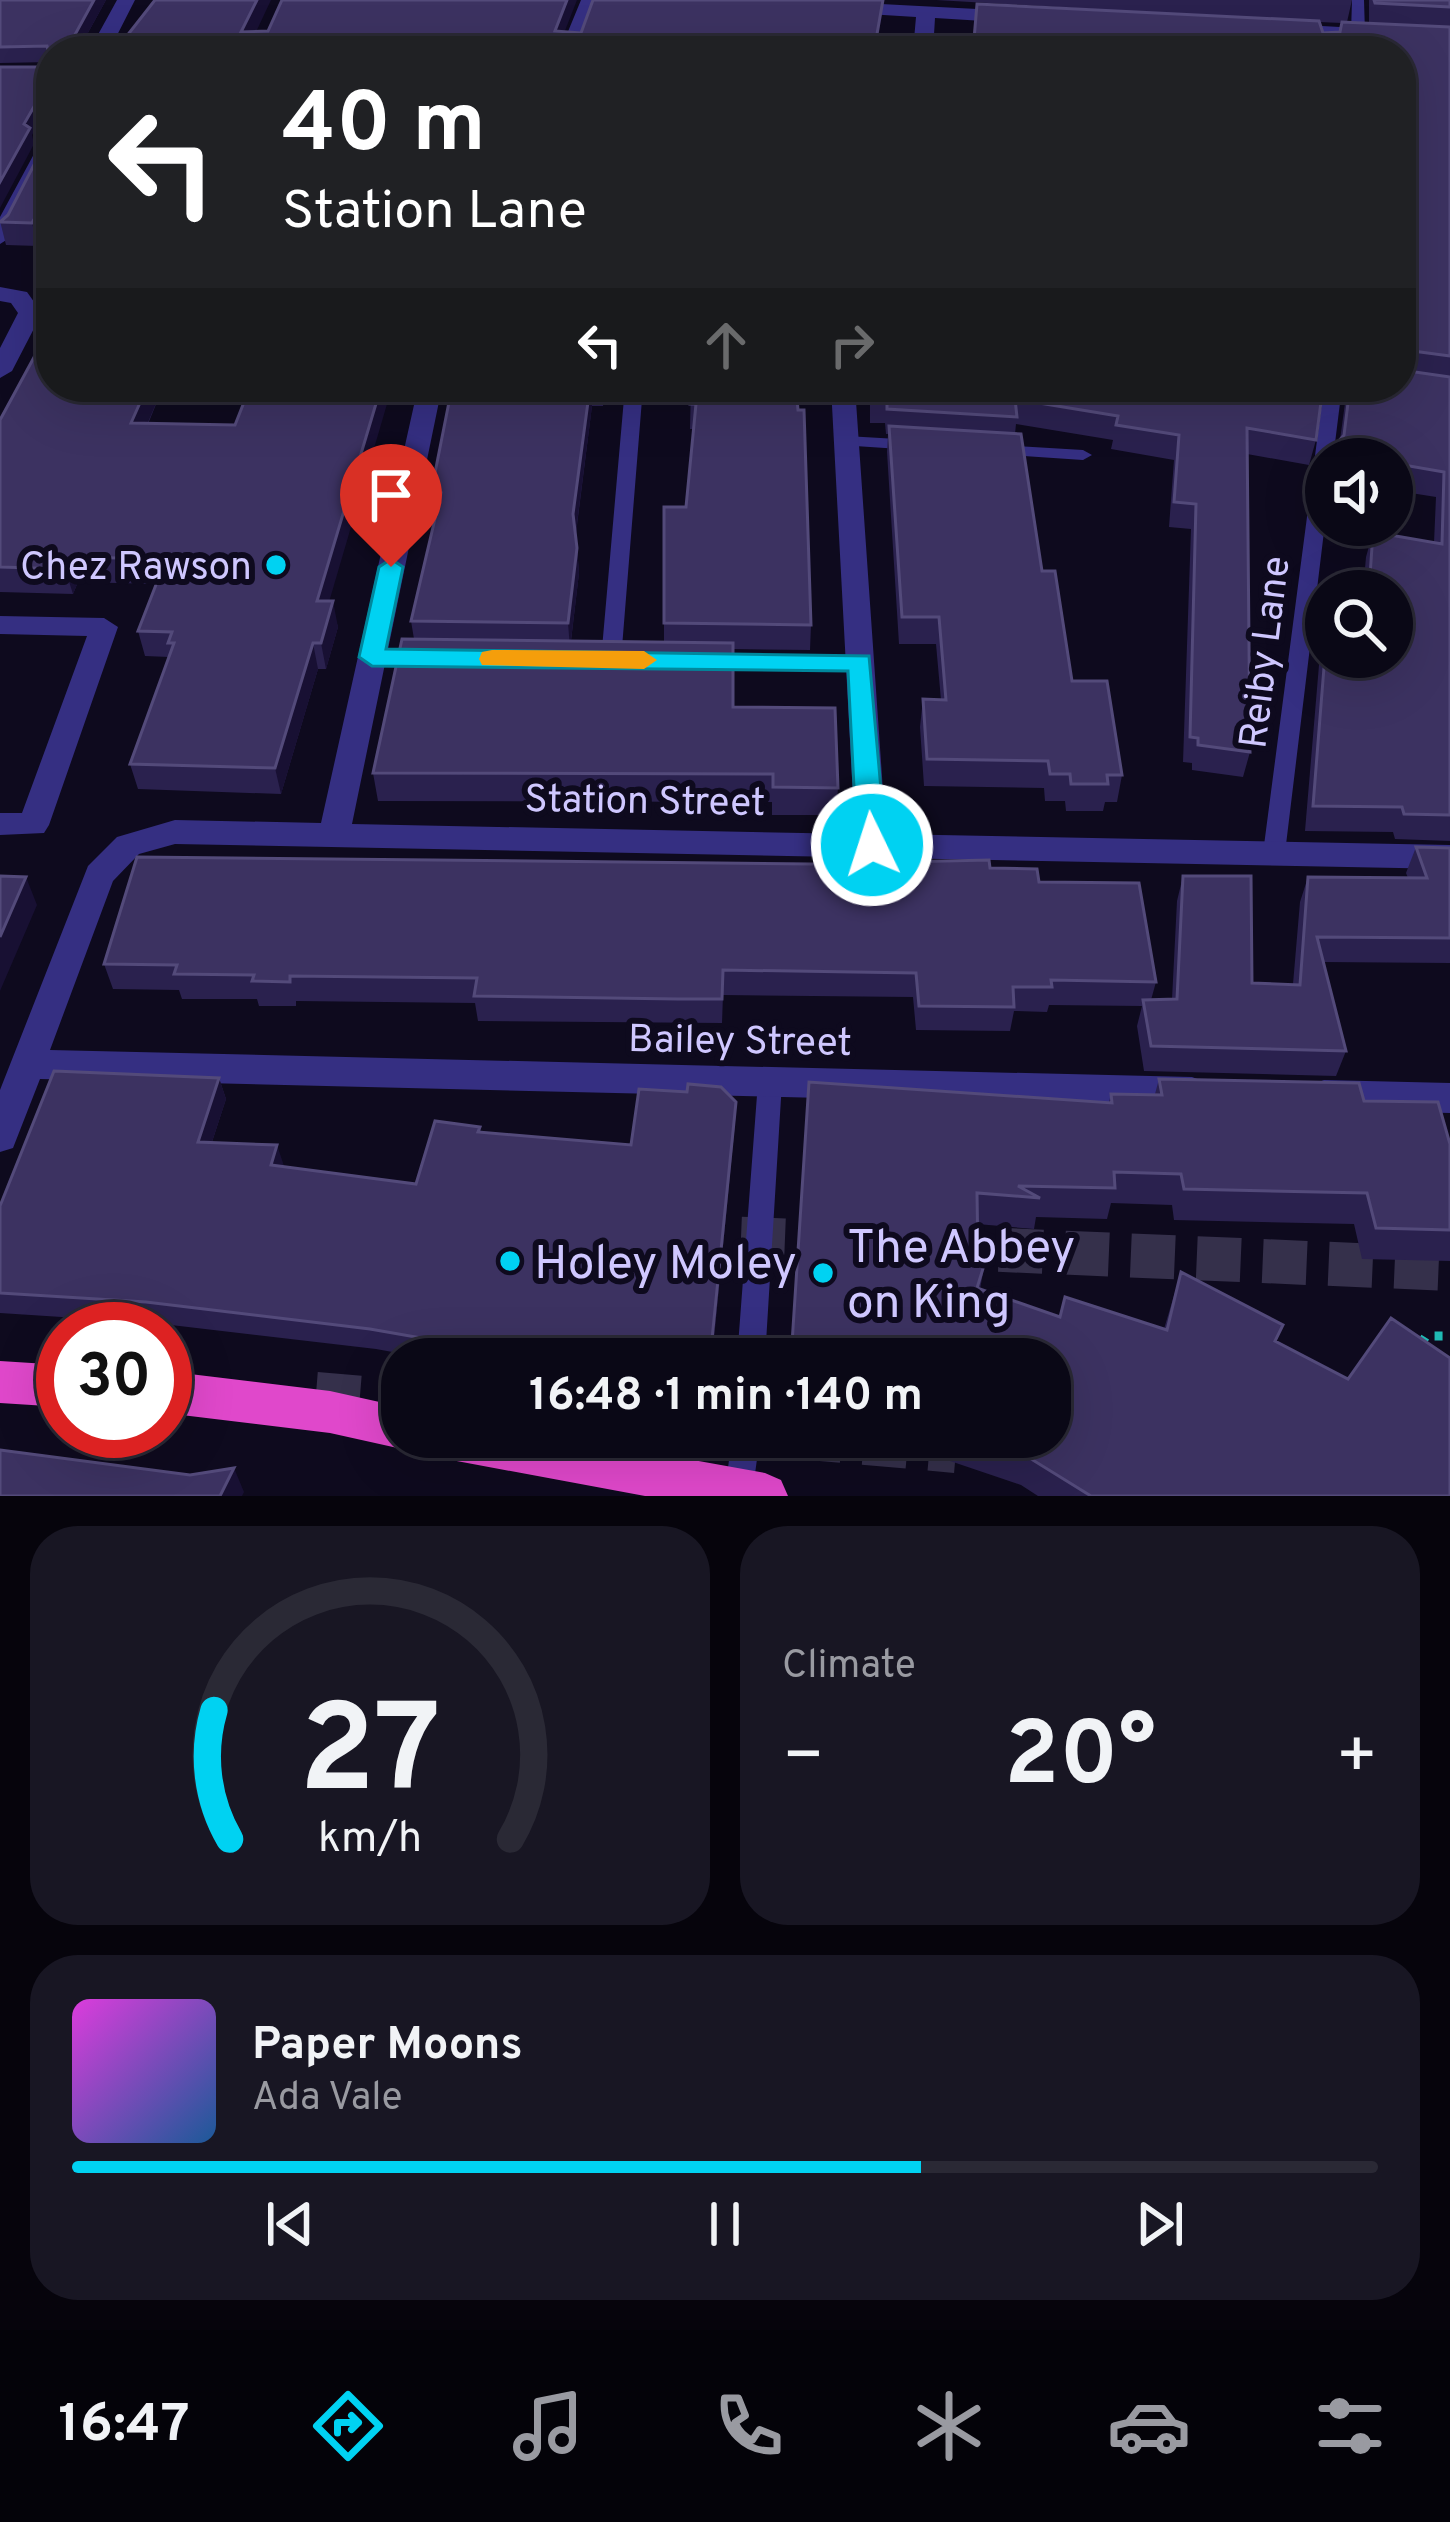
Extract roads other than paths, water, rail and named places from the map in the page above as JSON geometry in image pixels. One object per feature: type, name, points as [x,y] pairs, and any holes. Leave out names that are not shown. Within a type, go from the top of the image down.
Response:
[{"type":"highway","points":[[0,1382],[36,1384]]},
{"type":"highway","points":[[192,1395],[330,1412],[381,1423]]},
{"type":"highway","points":[[561,1458],[752,1493]]},
{"type":"street","points":[[107,36],[126,0]]},
{"type":"street","points":[[576,36],[590,0]]},
{"type":"street","points":[[832,8],[1043,18]]},
{"type":"street","points":[[924,36],[926,12]]},
{"type":"street","points":[[1256,28],[1298,36]]},
{"type":"street","points":[[1346,36],[1404,36]]},
{"type":"street","points":[[1416,37],[1450,39]]},
{"type":"street","points":[[0,237],[36,169]]},
{"type":"street","points":[[0,294],[26,302],[30,314],[0,371]]},
{"type":"street","points":[[334,836],[384,657],[427,402]]},
{"type":"street","points":[[844,402],[872,845]]},
{"type":"street","points":[[0,625],[104,627],[16,825]]},
{"type":"street","name":"Station Street","points":[[28,1064],[99,875],[128,845],[175,832],[1450,857]]},
{"type":"street","points":[[0,1137],[28,1064]]},
{"type":"street","name":"Bailey Street","points":[[28,1064],[1220,1093]]},
{"type":"street","points":[[1289,1094],[1450,1098]]},
{"type":"lane","points":[[1358,0],[1358,33]]},
{"type":"lane","points":[[610,660],[633,402]]},
{"type":"lane","name":"Reiby Lane","points":[[1274,854],[1331,402]]},
{"type":"lane","points":[[846,441],[941,447]]},
{"type":"lane","points":[[988,450],[1083,455]]},
{"type":"lane","points":[[587,659],[633,660]]},
{"type":"lane","points":[[679,660],[860,662]]},
{"type":"lane","points":[[753,1338],[770,1082]]},
{"type":"lane","points":[[748,1458],[752,1493]]},
{"type":"tunnel","points":[[675,1236],[848,1243]]},
{"type":"tunnel","points":[[933,1247],[1450,1269]]},
{"type":"tunnel","points":[[316,1394],[381,1399]]},
{"type":"place","name":"Chez Rawson","points":[[276,565]]},
{"type":"place","name":"Holey Moley","points":[[510,1261]]},
{"type":"place","name":"The Abbey on King","points":[[823,1273]]}]
